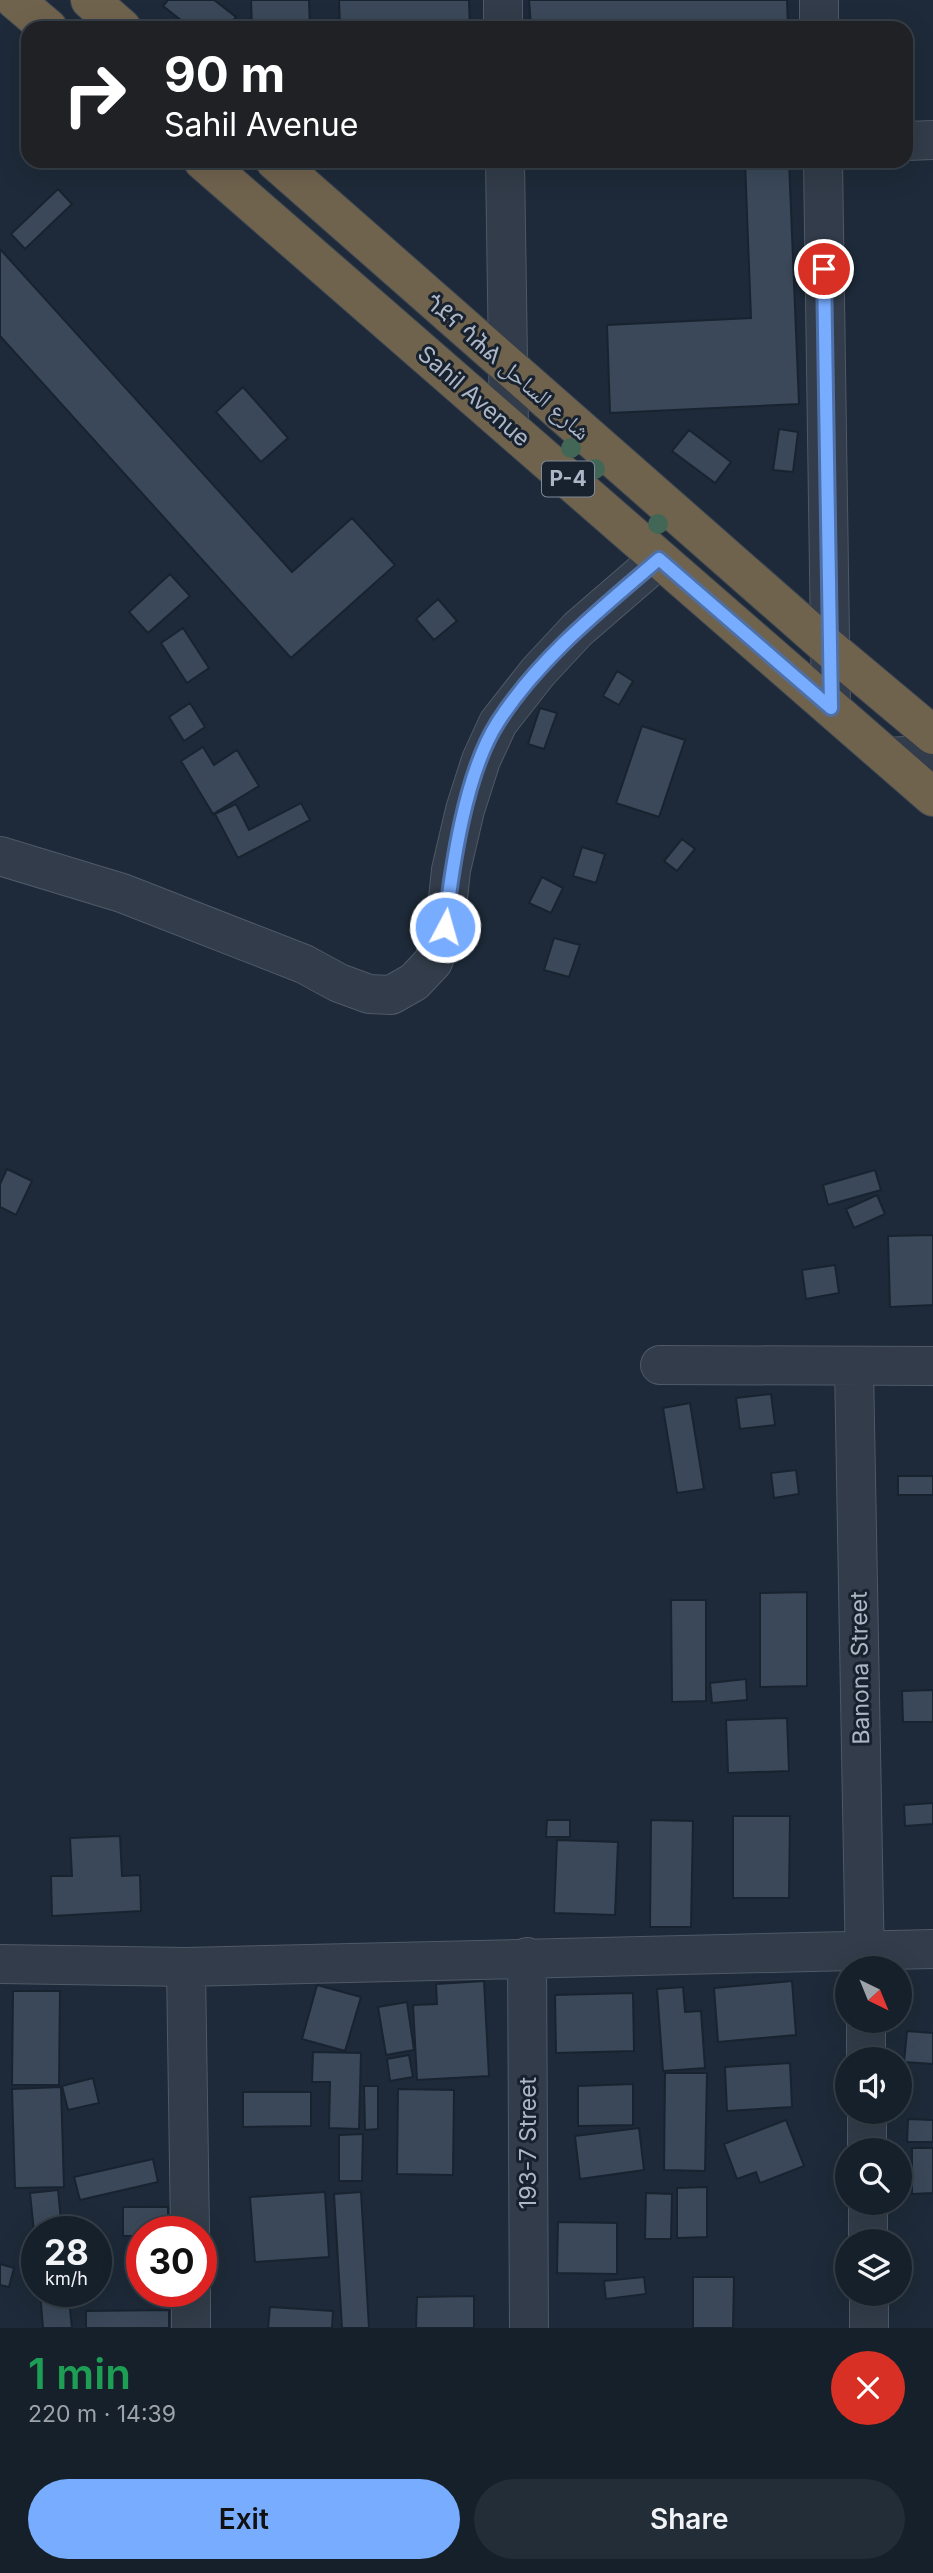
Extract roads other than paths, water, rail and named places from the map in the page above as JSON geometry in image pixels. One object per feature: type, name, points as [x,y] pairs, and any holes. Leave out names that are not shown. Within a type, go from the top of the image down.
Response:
[{"type":"highway","points":[[15,0],[40,21]]},
{"type":"highway","points":[[90,0],[114,21]]},
{"type":"highway","name":"Sahil Avenue","points":[[211,168],[933,797]]},
{"type":"highway","name":"ጎደና ሳሕል شارع الساحل","points":[[283,168],[828,647],[933,735]]},
{"type":"street","points":[[503,0],[503,21]]},
{"type":"street","points":[[818,0],[819,21]]},
{"type":"street","points":[[913,141],[933,140]]},
{"type":"street","points":[[505,168],[509,427]]},
{"type":"street","points":[[822,168],[831,708]]},
{"type":"street","points":[[0,856],[122,893],[294,960],[339,983],[369,994],[391,995],[414,982],[433,962],[445,927],[451,870],[465,810],[481,760],[498,723],[538,672],[578,629],[659,559]]},
{"type":"street","points":[[889,757],[933,754]]},
{"type":"street","points":[[660,1366],[933,1366]]},
{"type":"street","name":"Banona Street","points":[[854,1367],[865,1956]]},
{"type":"street","points":[[890,1956],[933,1949]]},
{"type":"street","points":[[0,1965],[186,1967],[527,1957],[835,1960]]},
{"type":"street","name":"193-7 Street","points":[[527,1957],[528,2328]]},
{"type":"street","points":[[186,1967],[190,2216]]},
{"type":"street","points":[[869,2306],[869,2328]]},
{"type":"street","points":[[191,2307],[191,2328]]}]
